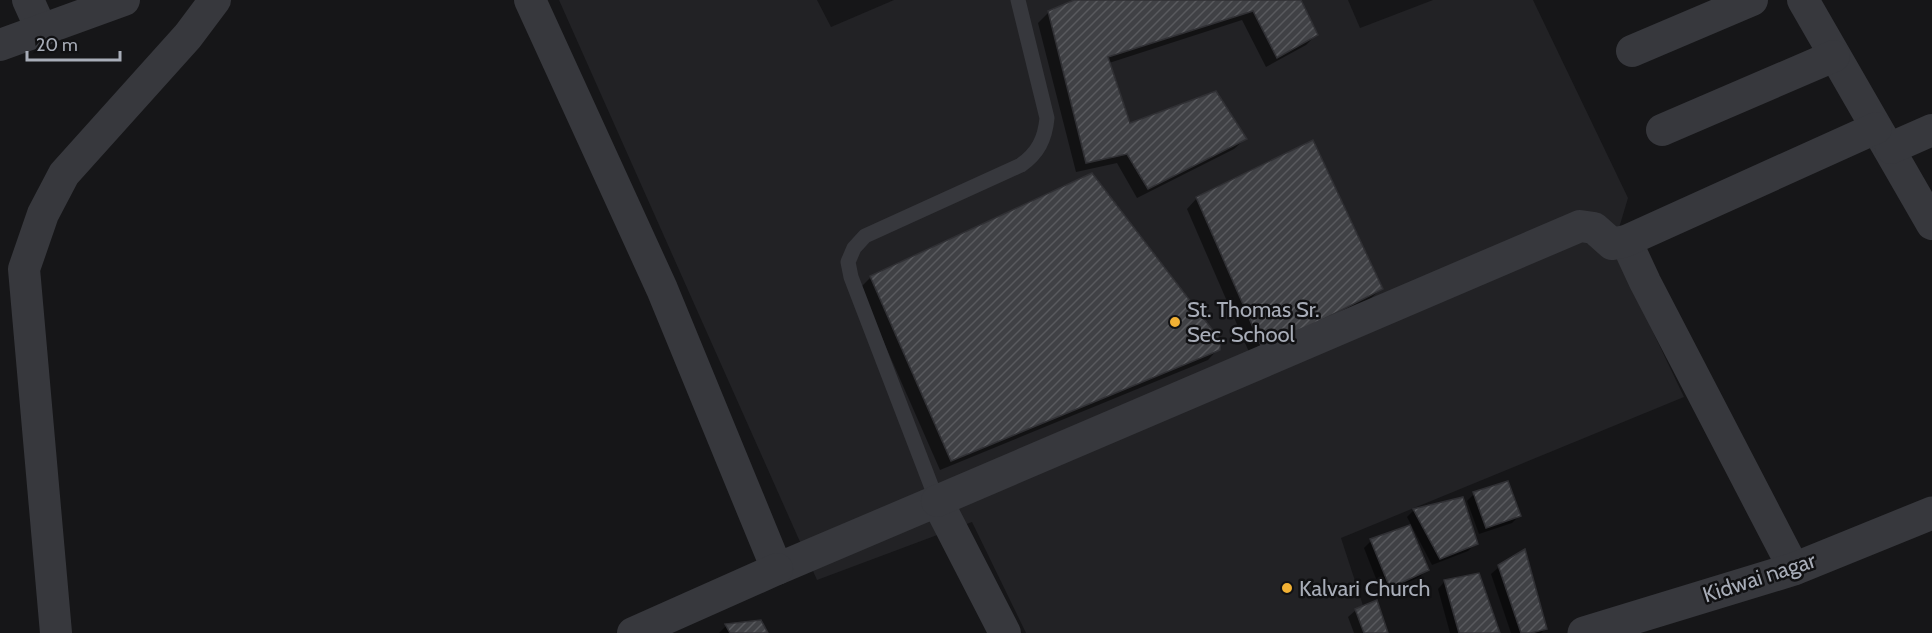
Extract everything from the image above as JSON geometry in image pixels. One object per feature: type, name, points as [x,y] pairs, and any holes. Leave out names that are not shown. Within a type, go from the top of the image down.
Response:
[{"type":"street","points":[[28,0],[42,31]]},
{"type":"street","points":[[0,45],[124,0]]},
{"type":"street","points":[[56,633],[12,271],[64,174],[188,36],[215,0]]},
{"type":"street","points":[[530,0],[662,289],[777,569]]},
{"type":"street","points":[[1632,51],[1752,0]]},
{"type":"street","points":[[1805,1],[1834,56],[1932,224]]},
{"type":"street","points":[[1662,130],[1834,56]]},
{"type":"street","points":[[633,633],[777,569],[1580,226],[1594,228],[1612,244],[1626,241],[1883,138],[1932,130]]},
{"type":"street","points":[[1626,241],[1650,293],[1794,569]]},
{"type":"street","points":[[937,501],[1005,633]]},
{"type":"street","name":"Kidwai nagar","points":[[1584,633],[1794,569],[1932,513]]},
{"type":"lane","points":[[937,501],[858,302],[848,262],[854,248],[865,236],[1021,165],[1033,157],[1042,144],[1047,118],[1018,0]]},
{"type":"shaded area","name":"St. Thomas Sr. Sec. School","points":[[559,0],[817,0],[831,27],[894,0],[1348,0],[1360,28],[1433,0],[1533,0],[1628,198],[1613,248],[1684,397],[1341,538],[1372,633],[1026,633],[972,522],[817,580]]},
{"type":"building","points":[[1074,0],[1301,0],[1318,35],[1277,58],[1253,11],[1108,57],[1130,123],[1216,91],[1247,139],[1148,189],[1127,154],[1086,163],[1048,11]]},
{"type":"building","points":[[1313,140],[1383,289],[1263,350],[1196,197]]},
{"type":"building","points":[[1092,173],[1221,341],[1220,350],[951,461],[870,276]]},
{"type":"building","points":[[1508,481],[1521,516],[1486,528],[1473,492]]},
{"type":"building","points":[[1463,497],[1478,544],[1440,559],[1413,509]]},
{"type":"building","points":[[1410,525],[1429,570],[1390,588],[1370,539]]},
{"type":"building","points":[[1525,549],[1547,629],[1531,633],[1521,633],[1498,565]]},
{"type":"building","points":[[1479,573],[1500,633],[1459,633],[1444,580]]},
{"type":"building","points":[[1377,600],[1388,633],[1364,633],[1355,609]]},
{"type":"building","points":[[761,620],[768,633],[730,633],[725,624]]},
{"type":"place","name":"St. Thomas Sr. Sec. School","points":[[1175,322]]},
{"type":"place","name":"Kalvari Church","points":[[1287,588]]}]
